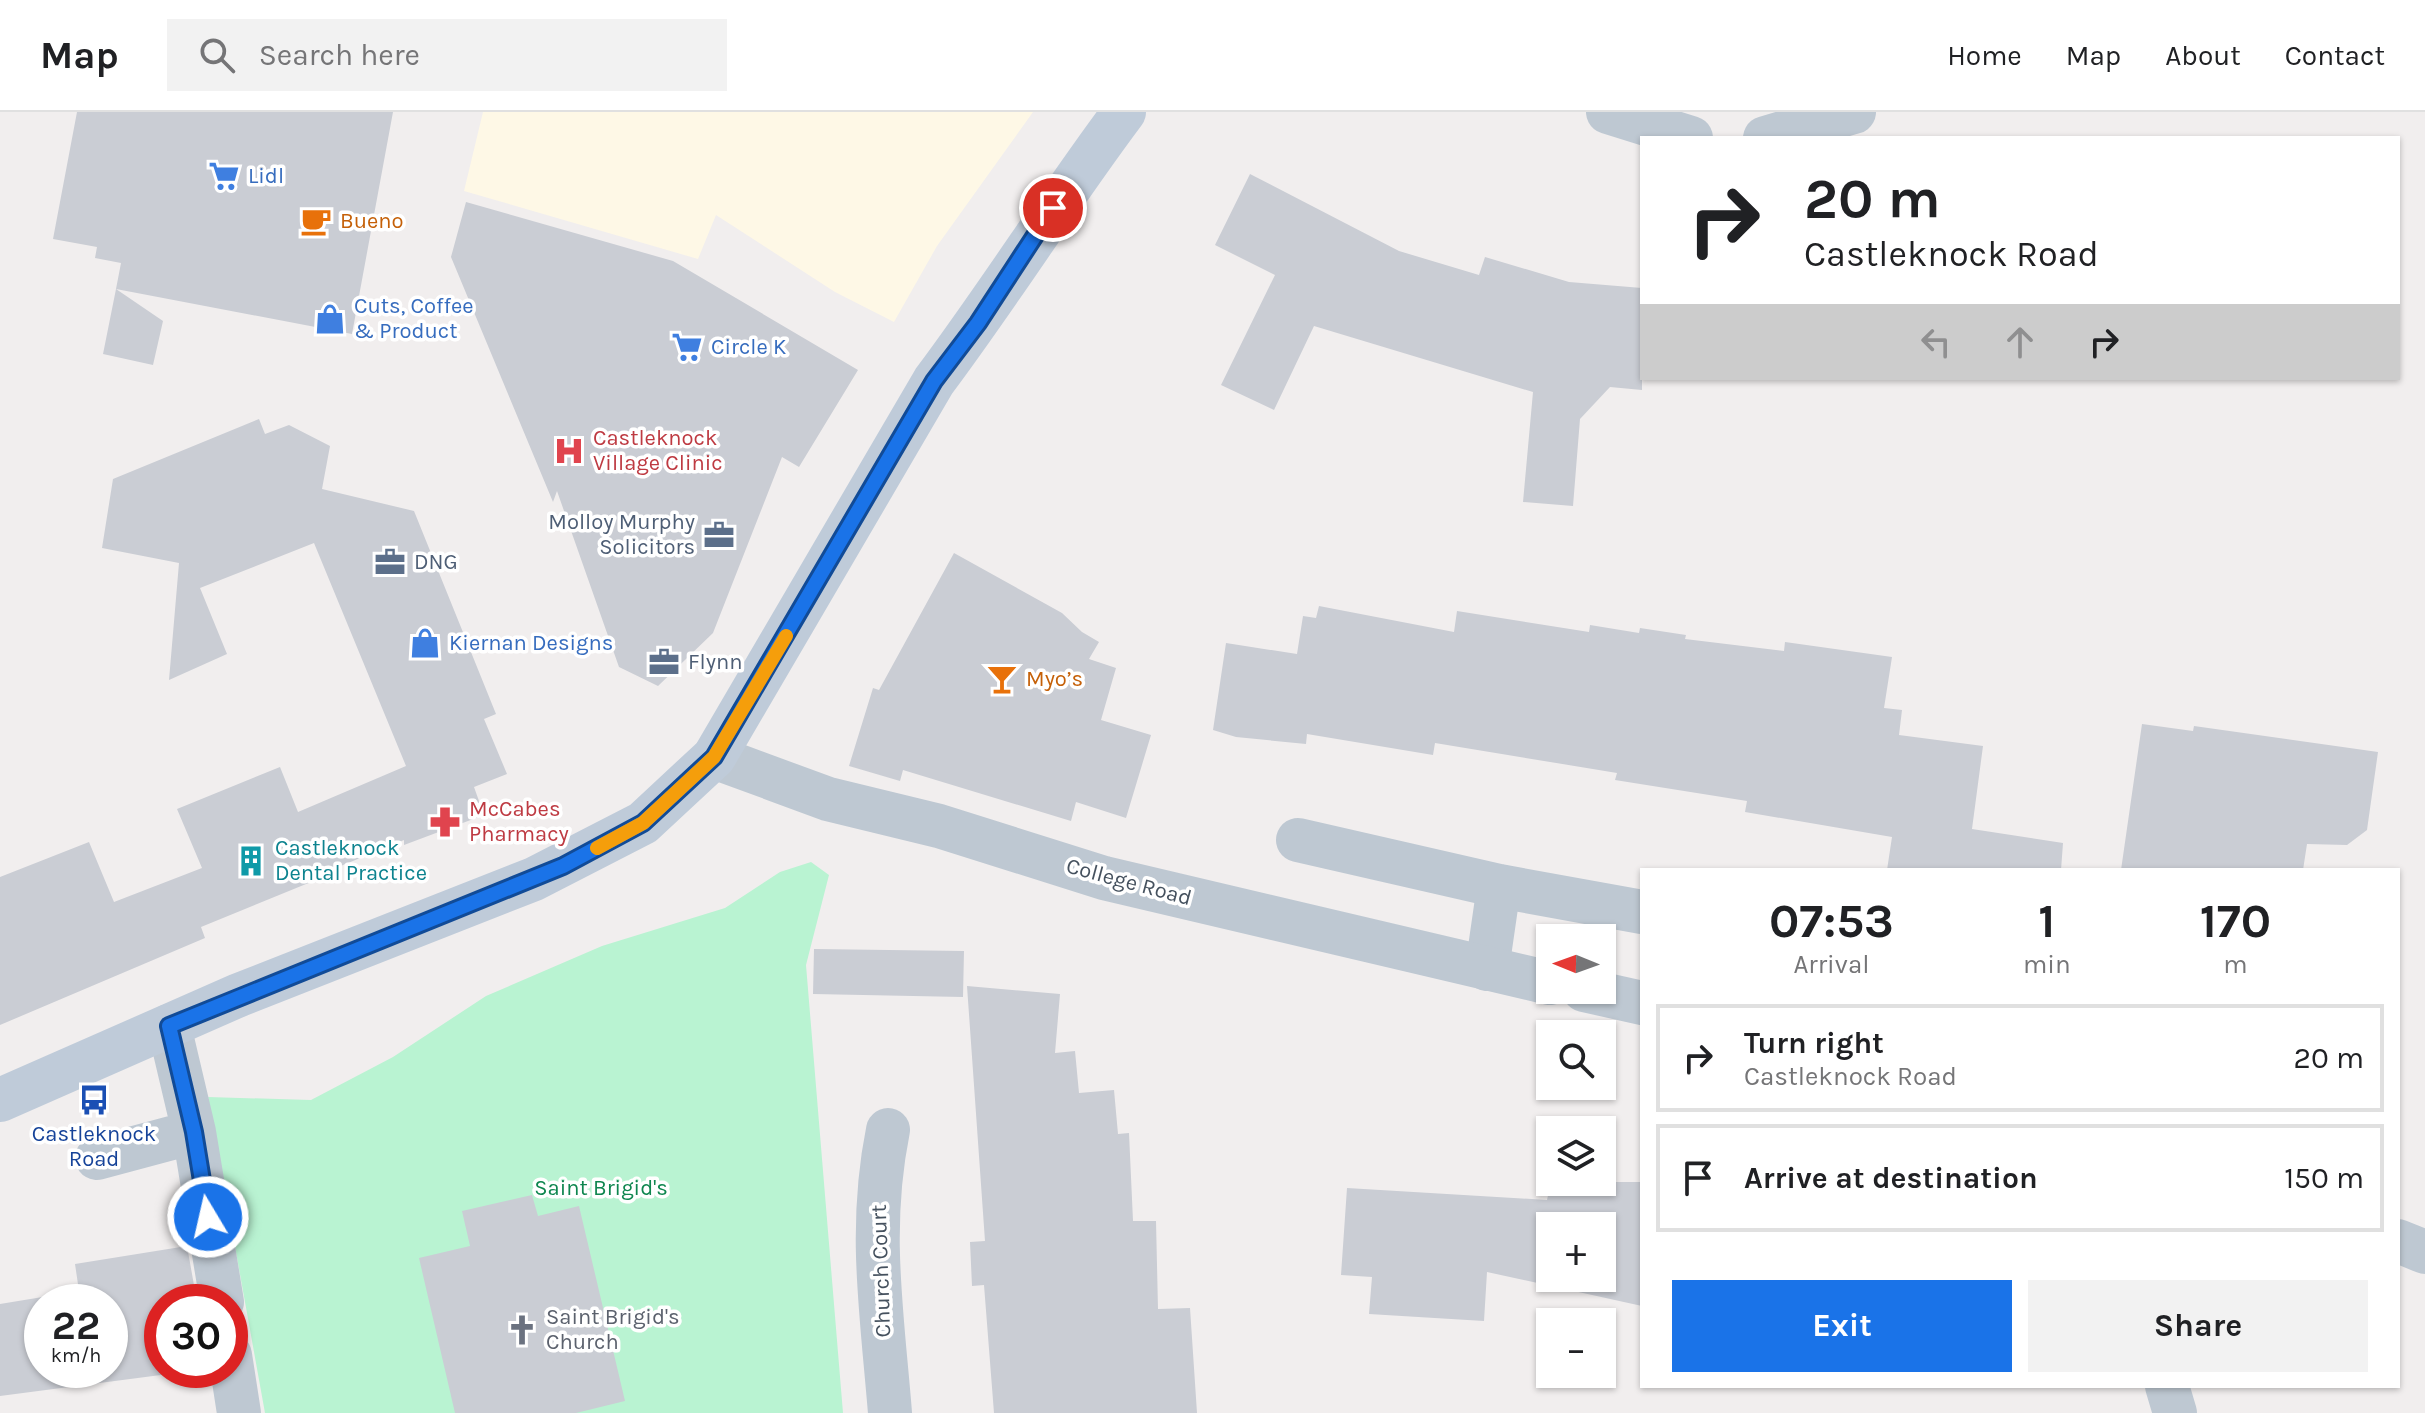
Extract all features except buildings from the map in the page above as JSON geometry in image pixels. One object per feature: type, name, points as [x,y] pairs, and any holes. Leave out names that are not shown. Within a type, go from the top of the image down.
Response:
[{"type":"main road","points":[[0,1100],[169,1026],[563,866],[643,823],[714,757],[934,381],[978,323],[1068,185],[1124,112]]},
{"type":"street","points":[[1608,112],[1685,136]]},
{"type":"street","points":[[1772,136],[1854,112]]},
{"type":"street","name":"College Road","points":[[714,757],[828,799],[939,826],[1104,878],[1536,980]]},
{"type":"street","points":[[1298,840],[1499,886],[1640,912]]},
{"type":"street","points":[[1487,969],[1499,886]]},
{"type":"street","points":[[1616,997],[1640,1003]]},
{"type":"street","points":[[169,1026],[194,1132],[219,1284]]},
{"type":"street","name":"Church Court","points":[[888,1130],[879,1176],[875,1235],[890,1413]]},
{"type":"street","points":[[97,1158],[194,1132]]},
{"type":"street","points":[[2400,1242],[2425,1252]]},
{"type":"street","points":[[235,1388],[239,1413]]},
{"type":"street","points":[[2168,1388],[2175,1413]]},
{"type":"shaded area","points":[[483,112],[1033,112],[937,246],[894,322],[835,292],[716,215],[698,259],[464,191]]},
{"type":"green space","name":"Saint Brigid's","points":[[811,862],[829,875],[806,965],[843,1413],[265,1413],[248,1319],[248,1284],[242,1284],[208,1097],[311,1100],[393,1057],[486,996],[602,946],[725,908],[780,872]]},
{"type":"slow traffic","points":[[597,848],[643,823],[714,757],[786,636]]},
{"type":"place","name":"Lidl","points":[[224,176]]},
{"type":"place","name":"Bueno","points":[[316,221]]},
{"type":"place","name":"Cuts, Coffee & Product","points":[[330,319]]},
{"type":"place","name":"Circle K","points":[[687,347]]},
{"type":"place","name":"Castleknock Village Clinic","points":[[569,451]]},
{"type":"place","name":"Molloy Murphy Solicitors","points":[[719,535]]},
{"type":"place","name":"DNG","points":[[390,562]]},
{"type":"place","name":"Kiernan Designs","points":[[425,643]]},
{"type":"place","name":"Flynn","points":[[664,662]]},
{"type":"place","name":"Myo’s","points":[[1002,679]]},
{"type":"place","name":"McCabes Pharmacy","points":[[445,822]]},
{"type":"place","name":"Castleknock Dental Practice","points":[[251,861]]},
{"type":"place","name":"Castleknock Road","points":[[94,1100]]},
{"type":"place","name":"Saint Brigid's Church","points":[[522,1330]]},
{"type":"route","points":[[208,1217],[194,1132],[169,1026],[239,995],[534,879],[643,823],[714,757],[934,381],[978,323],[1053,208]]}]
